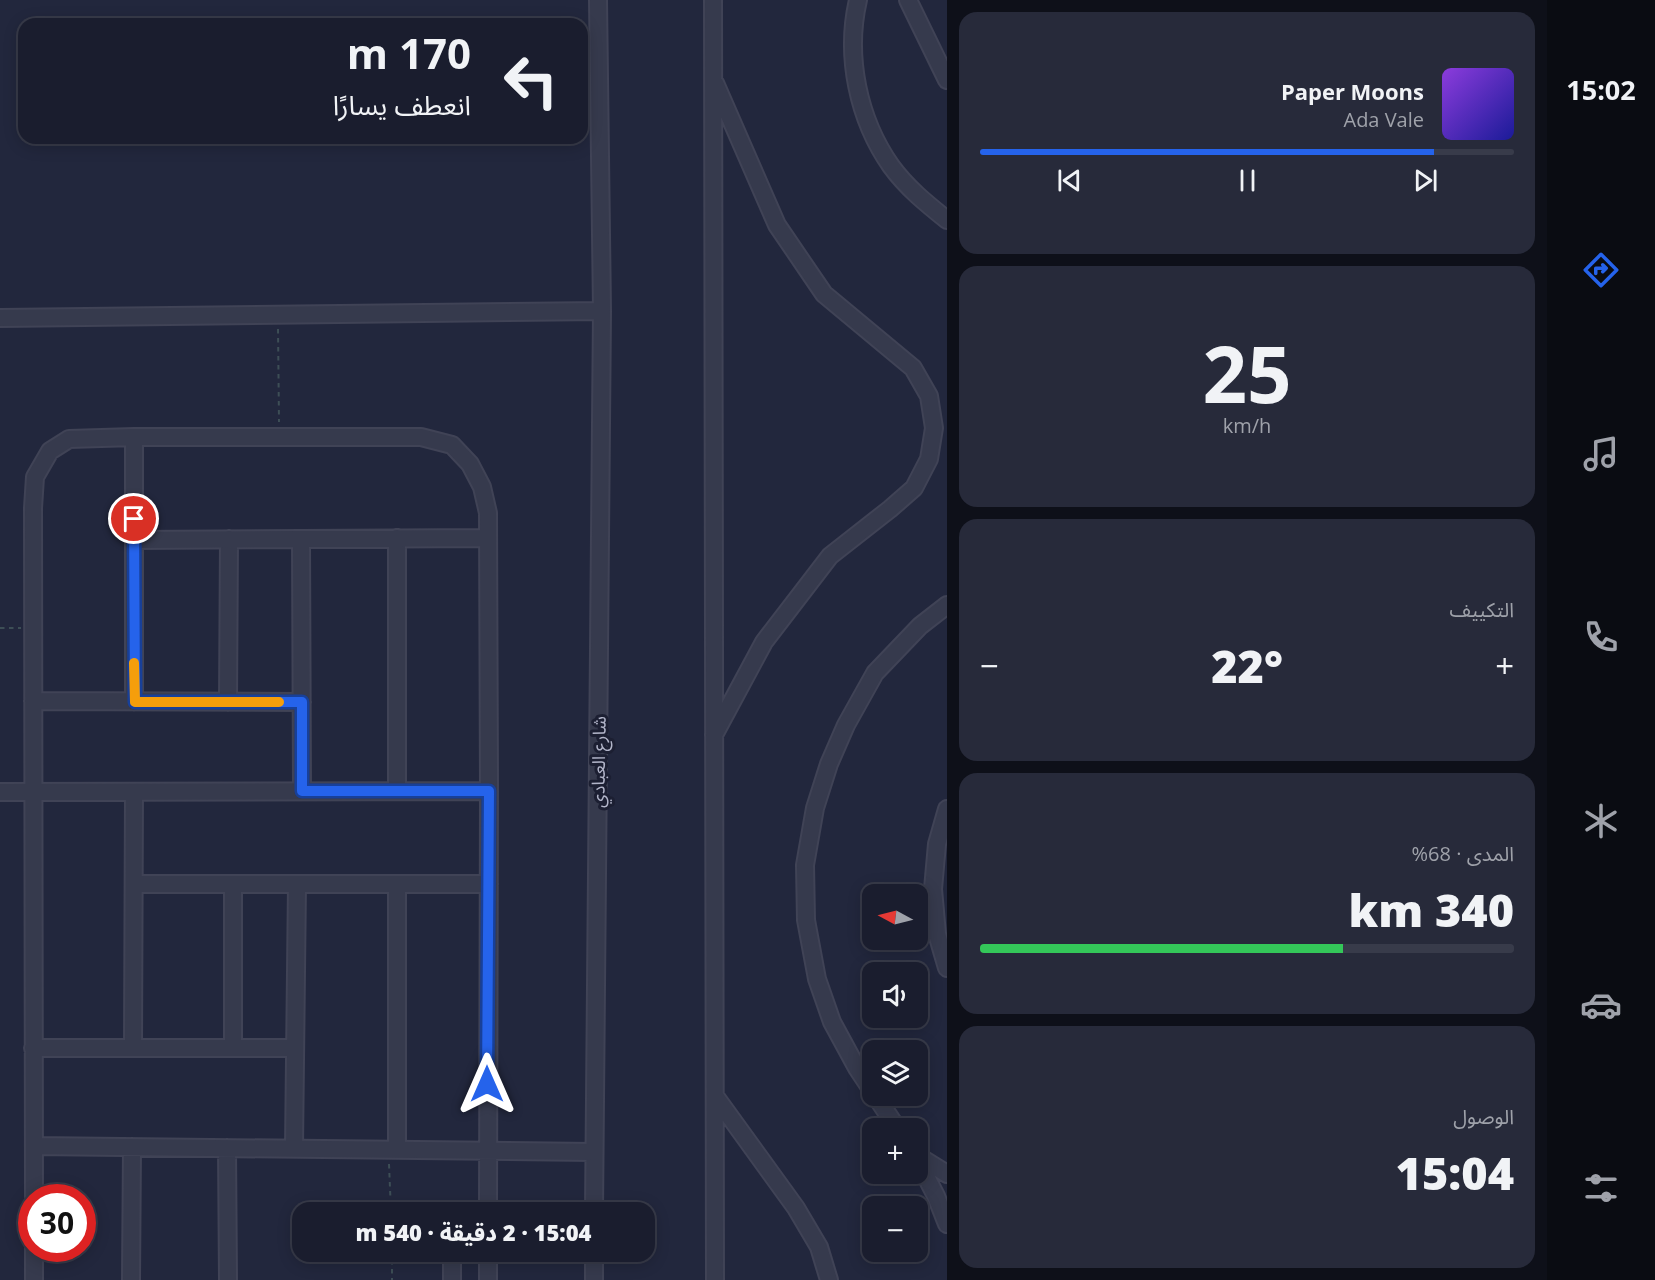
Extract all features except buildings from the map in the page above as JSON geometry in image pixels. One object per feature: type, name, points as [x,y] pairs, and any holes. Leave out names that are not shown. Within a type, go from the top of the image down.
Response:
[{"type":"street","name":"شارع العبادي","points":[[594,1202],[602,311],[598,0]]},
{"type":"street","points":[[712,0],[715,1280]]},
{"type":"street","points":[[713,25],[718,0]]},
{"type":"street","points":[[858,0],[854,16],[853,55],[859,94],[872,132],[891,166],[917,196],[947,220]]},
{"type":"street","points":[[908,0],[947,80]]},
{"type":"street","points":[[712,77],[777,225],[824,294],[913,368],[929,396],[934,428],[929,459],[914,488],[830,556],[764,642],[713,737]]},
{"type":"street","points":[[0,318],[602,311]]},
{"type":"street","points":[[134,436],[135,702]]},
{"type":"street","points":[[34,1184],[32,792],[35,477],[50,451],[69,439],[134,436],[421,437],[452,445],[470,464],[483,487],[488,513],[488,1202]]},
{"type":"street","points":[[397,538],[397,791]]},
{"type":"street","points":[[134,540],[489,538]]},
{"type":"street","points":[[228,702],[229,539]]},
{"type":"street","points":[[302,539],[302,791]]},
{"type":"street","points":[[862,1076],[832,1022],[817,980],[806,920],[805,865],[815,808],[829,764],[846,725],[876,673],[920,626],[947,605]]},
{"type":"street","points":[[33,701],[302,702]]},
{"type":"street","points":[[0,792],[489,791]]},
{"type":"street","points":[[133,1048],[134,792]]},
{"type":"street","points":[[947,809],[937,844],[933,889],[937,934],[947,968]]},
{"type":"street","points":[[134,884],[489,884]]},
{"type":"street","points":[[233,1048],[234,884]]},
{"type":"street","points":[[294,1148],[297,884]]},
{"type":"street","points":[[393,1149],[396,884]]},
{"type":"street","points":[[33,1048],[295,1048]]},
{"type":"street","points":[[716,1096],[796,1208],[819,1247],[829,1280]]},
{"type":"street","points":[[34,1146],[594,1152]]},
{"type":"street","points":[[131,1280],[132,1147]]},
{"type":"street","points":[[227,1148],[228,1280]]},
{"type":"street","points":[[928,1162],[947,1174]]},
{"type":"street","points":[[928,1180],[947,1224]]},
{"type":"street","points":[[34,1262],[34,1280]]},
{"type":"street","points":[[452,1262],[452,1280]]},
{"type":"street","points":[[488,1262],[488,1280]]},
{"type":"street","points":[[594,1262],[594,1280]]},
{"type":"path","points":[[278,315],[279,437]]},
{"type":"path","points":[[0,628],[33,628]]},
{"type":"path","points":[[391,1202],[393,1149]]},
{"type":"path","points":[[392,1262],[393,1280]]},
{"type":"slow traffic","points":[[134,663],[135,702],[279,702]]},
{"type":"route","points":[[134,519],[135,702],[302,702],[302,791],[489,791],[487,1084]]}]
